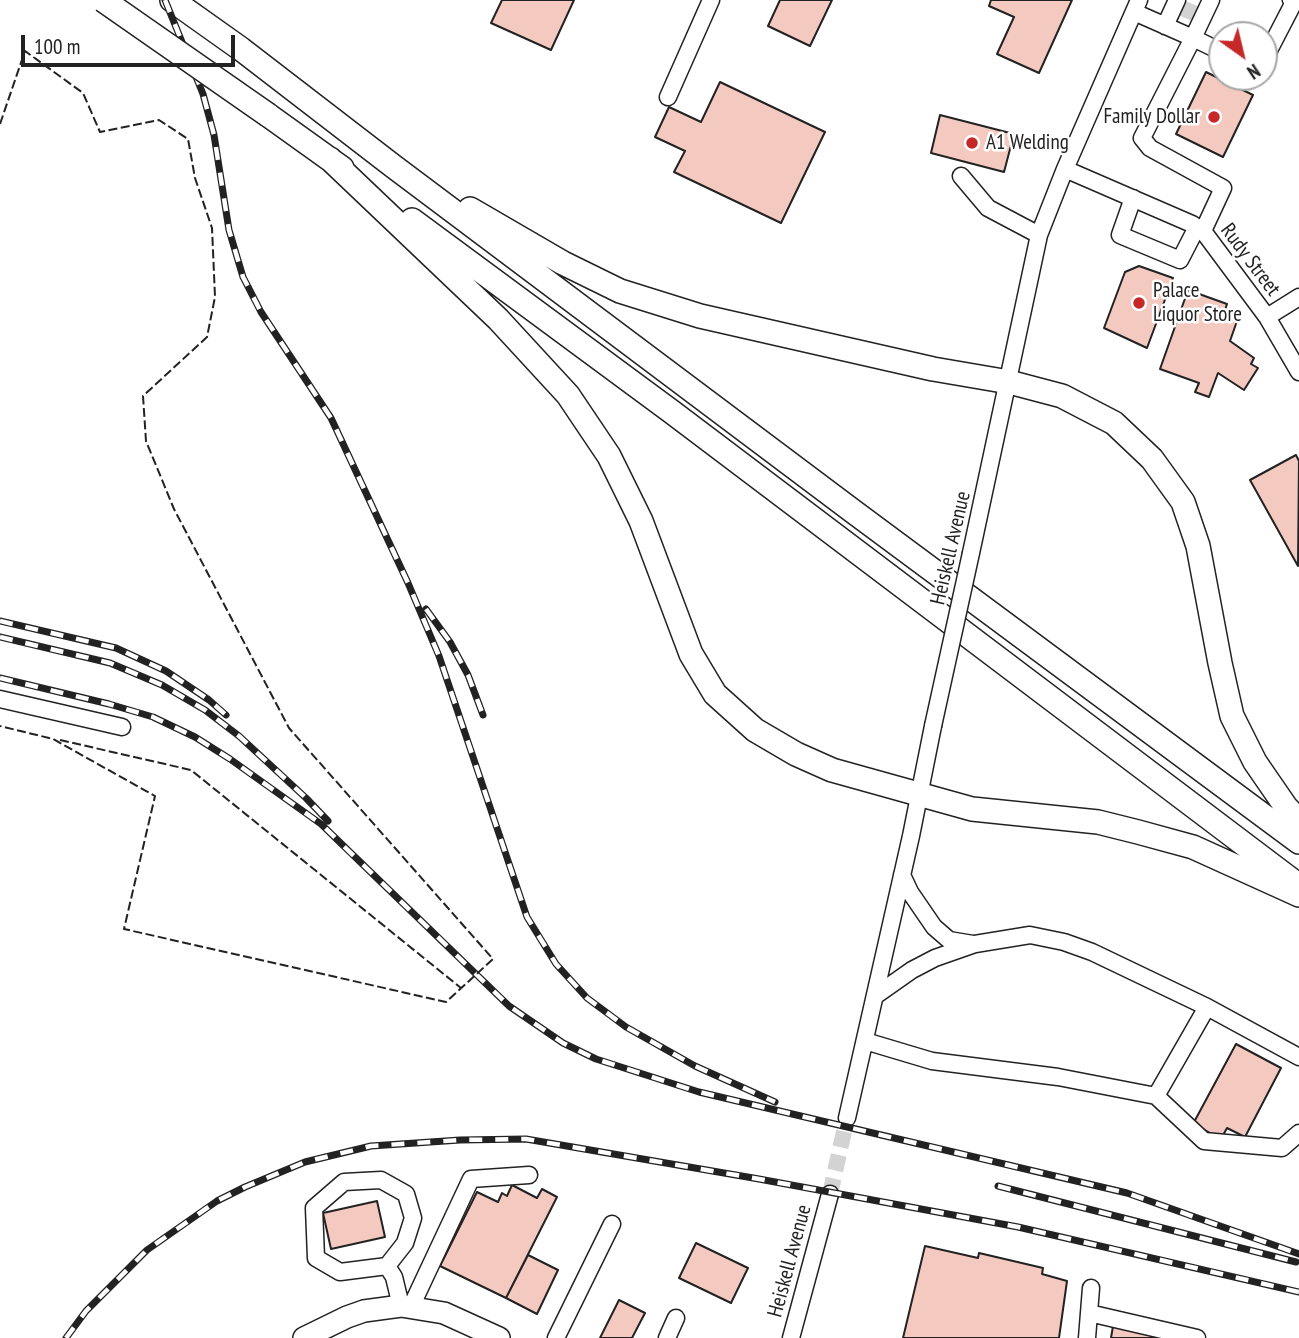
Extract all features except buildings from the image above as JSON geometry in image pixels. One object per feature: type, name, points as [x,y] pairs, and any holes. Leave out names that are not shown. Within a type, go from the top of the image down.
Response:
[{"type":"highway","points":[[103,0],[330,159],[672,412],[1299,885]]},
{"type":"highway","points":[[172,0],[241,49],[887,537],[1299,842]]},
{"type":"highway","points":[[330,159],[498,318],[568,395],[608,456],[641,521],[691,654],[715,694],[755,730],[796,754],[832,770],[972,808],[1098,822],[1138,832],[1193,847],[1299,895]]},
{"type":"highway","points":[[393,166],[563,263],[620,291],[700,316],[933,369],[1009,382],[1062,396],[1114,423],[1152,459],[1183,502],[1198,546],[1232,716],[1255,762],[1299,821]]},
{"type":"main road","points":[[304,1338],[364,1311],[406,1307],[444,1313],[499,1338]]},
{"type":"street","points":[[668,97],[711,0]]},
{"type":"street","points":[[1165,26],[1186,9],[1211,0]]},
{"type":"street","points":[[1278,33],[1294,2],[1291,0]]},
{"type":"street","points":[[1137,3],[1165,26],[1208,45]]},
{"type":"street","name":"Heiskell Avenue","points":[[847,1118],[902,875],[1039,235],[1137,3]]},
{"type":"street","points":[[1133,198],[1120,235],[1180,260],[1223,188],[1150,148],[1142,138],[1192,38],[1186,9]]},
{"type":"street","name":"Rudy Street","points":[[1065,169],[1200,229],[1267,317],[1299,372]]},
{"type":"street","points":[[961,176],[988,208],[1039,235]]},
{"type":"street","points":[[1267,317],[1299,298]]},
{"type":"street","points":[[0,699],[122,727]]},
{"type":"street","points":[[902,875],[934,927],[949,940],[975,944]]},
{"type":"street","points":[[875,996],[935,958],[975,944],[1030,935],[1064,942],[1092,952],[1207,1007],[1299,1057]]},
{"type":"street","points":[[1156,1096],[1207,1007]]},
{"type":"street","points":[[865,1041],[933,1062],[1058,1077],[1156,1096],[1204,1141],[1282,1148],[1299,1133]]},
{"type":"street","points":[[406,1307],[471,1179],[529,1175]]},
{"type":"street","points":[[381,1180],[406,1194],[413,1218],[405,1243],[387,1266],[340,1272],[316,1258],[314,1208],[344,1182],[381,1180]]},
{"type":"street","name":"Heiskell Avenue","points":[[790,1338],[830,1194]]},
{"type":"street","points":[[558,1337],[612,1224]]},
{"type":"street","points":[[387,1266],[394,1276],[406,1307]]},
{"type":"street","points":[[1087,1338],[1091,1289]]},
{"type":"street","points":[[1089,1313],[1197,1338]]},
{"type":"street","points":[[667,1338],[676,1318]]},
{"type":"tunnel","points":[[1182,8],[1196,14]]},
{"type":"tunnel","points":[[830,1194],[847,1118]]},
{"type":"railway","points":[[165,0],[203,94],[214,135],[229,230],[243,277],[261,312],[331,418],[408,583],[439,656],[527,917],[556,964],[587,998],[626,1027],[695,1066],[775,1102]]},
{"type":"railway","points":[[426,609],[450,642],[468,675],[483,715]]},
{"type":"railway","points":[[0,621],[116,648],[166,671],[226,715]]},
{"type":"railway","points":[[0,637],[110,663],[162,685],[205,710],[239,736],[328,821]]},
{"type":"railway","points":[[0,678],[153,717],[195,737],[230,759],[321,824],[509,1006],[563,1043],[596,1059],[699,1092],[1127,1193],[1299,1254]]},
{"type":"railway","points":[[66,1338],[86,1311],[147,1250],[217,1201],[305,1162],[371,1146],[460,1140],[526,1139],[759,1179],[1018,1227],[1299,1292]]},
{"type":"railway","points":[[998,1186],[1296,1262]]},
{"type":"fence","points":[[0,124],[25,51],[83,93],[100,132],[159,120],[188,139],[195,178],[212,228],[215,297],[207,337],[143,396],[146,441],[174,509],[289,728],[493,959],[446,1002],[124,929],[155,796],[53,739],[0,726]]},
{"type":"fence","points":[[60,740],[191,770],[461,988]]},
{"type":"place","name":"Family Dollar","points":[[1214,117]]},
{"type":"place","name":"A1 Welding","points":[[972,143]]},
{"type":"place","name":"Palace Liquor Store","points":[[1139,303]]}]
